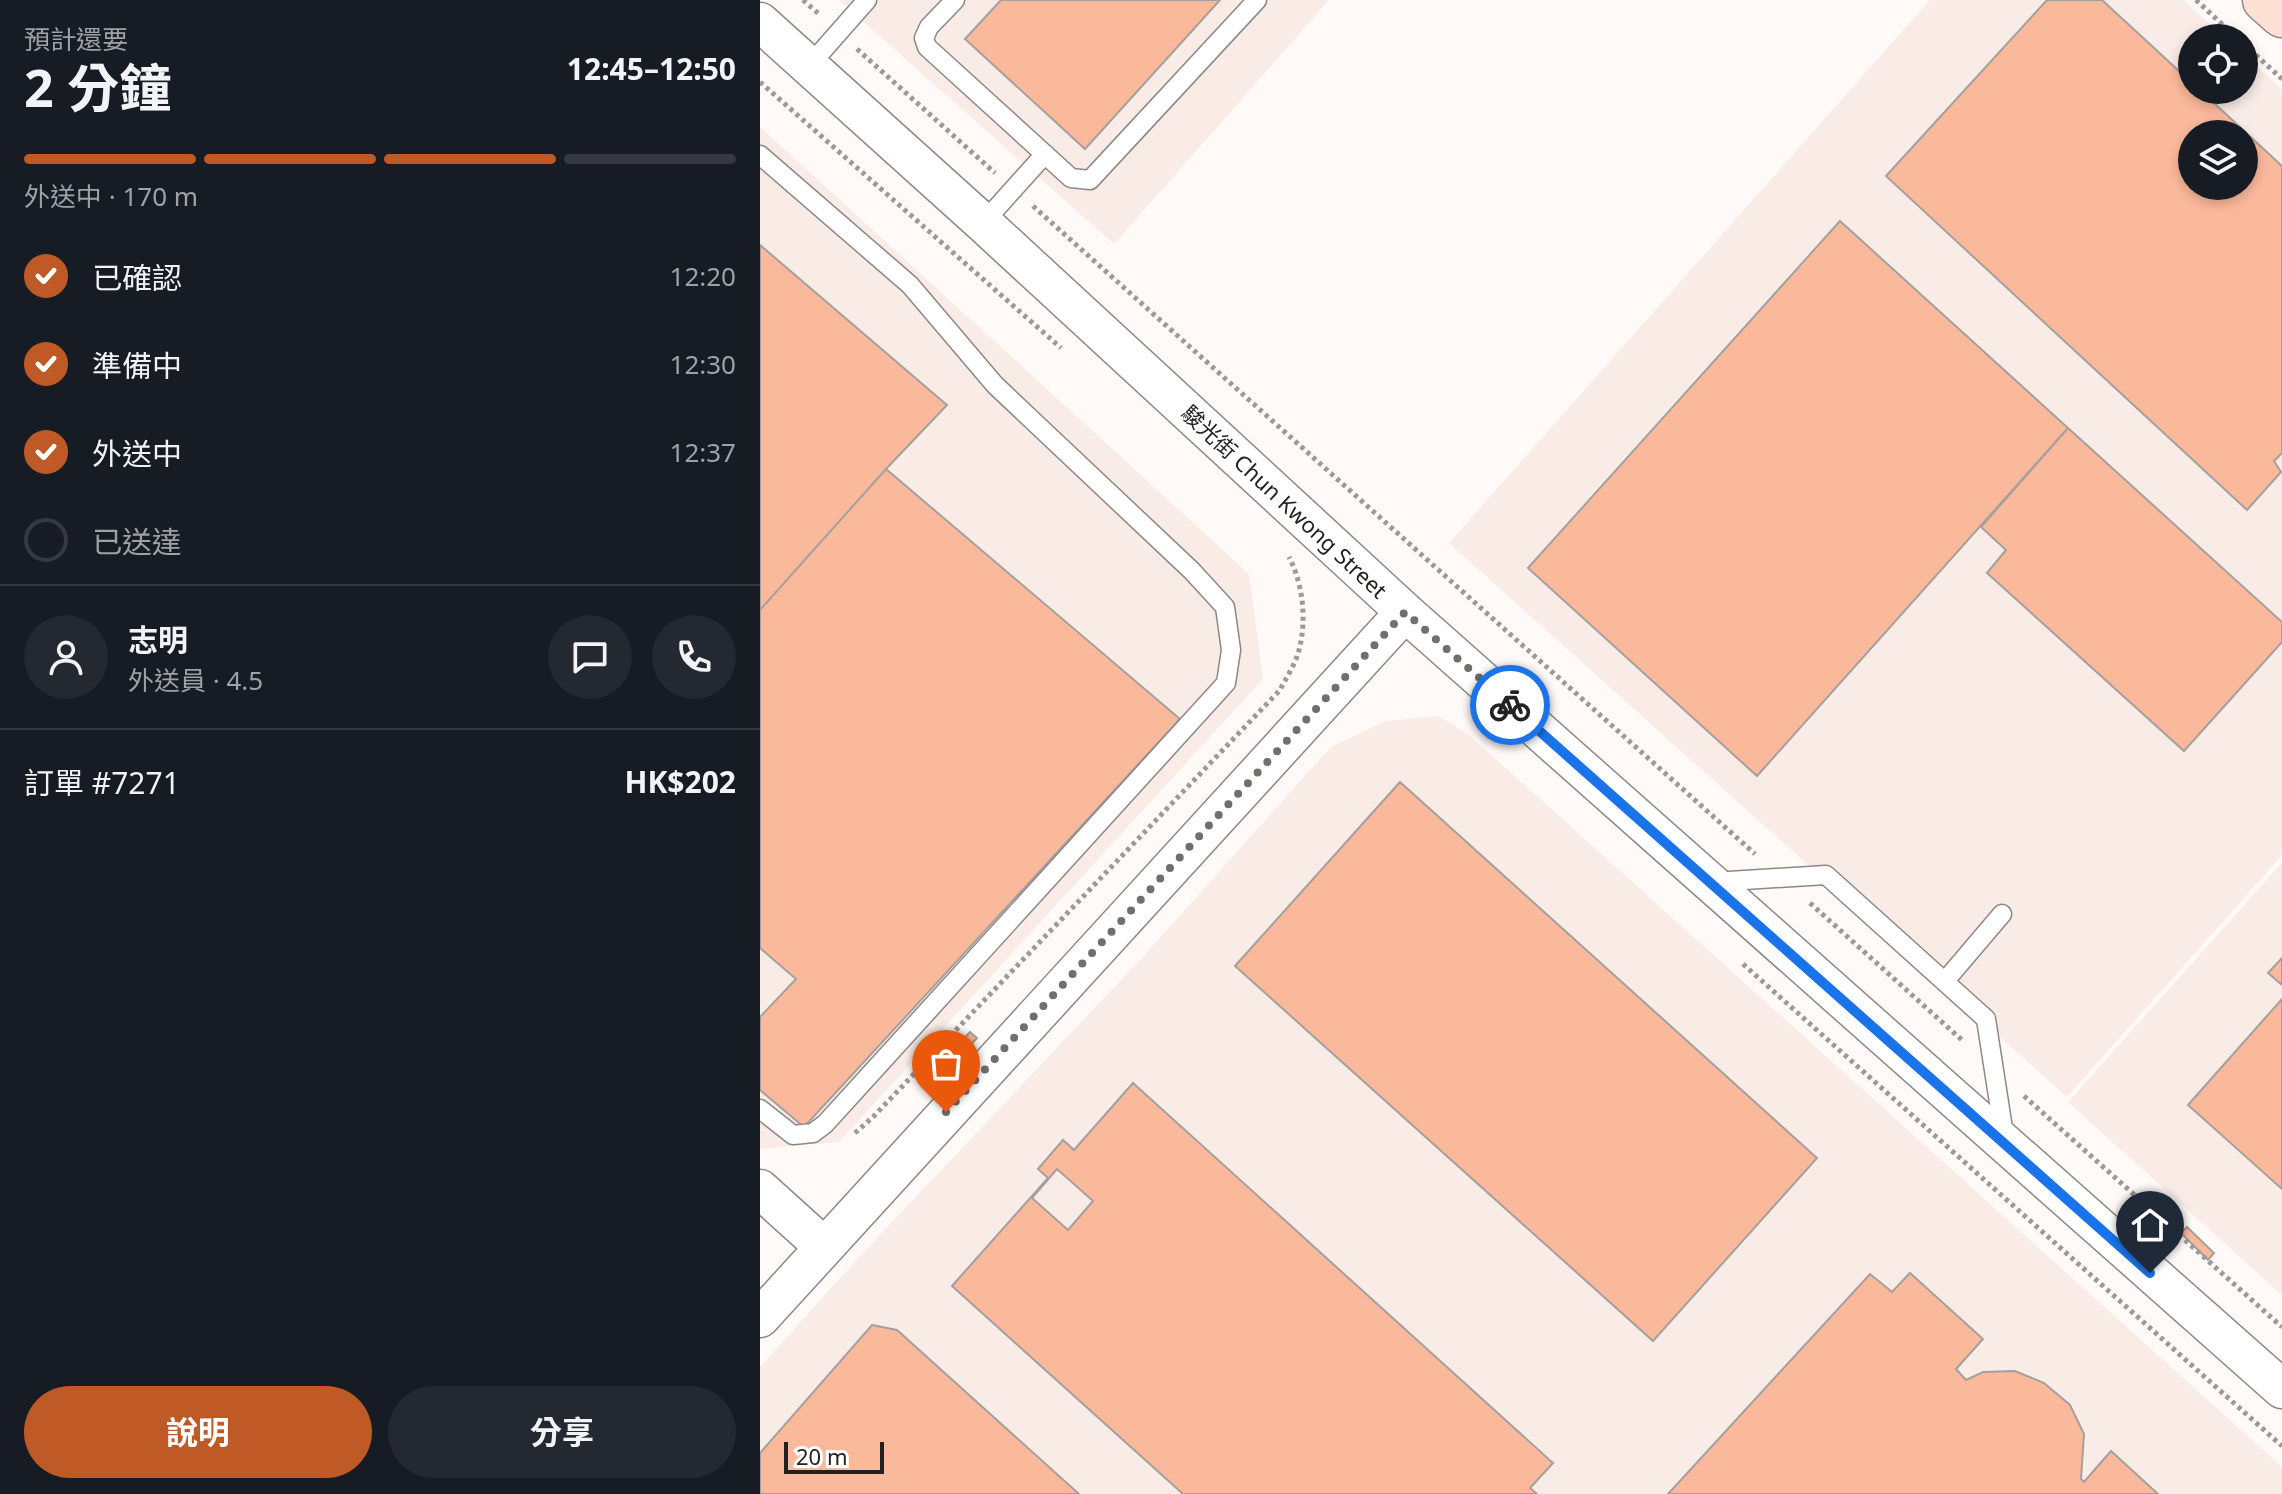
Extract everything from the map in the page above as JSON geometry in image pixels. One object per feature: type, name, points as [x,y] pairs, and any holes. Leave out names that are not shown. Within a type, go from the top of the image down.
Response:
[{"type":"street","points":[[2265,0],[2282,15]]},
{"type":"street","name":"駿光街 Chun Kwong Street","points":[[760,22],[1405,612],[2282,1389]]},
{"type":"street","points":[[760,1318],[1405,612]]},
{"type":"street","points":[[760,1189],[823,1246]]},
{"type":"lane","points":[[809,66],[867,0]]},
{"type":"lane","points":[[955,0],[929,27],[924,38],[927,47],[1071,178],[1090,180],[1257,0]]},
{"type":"lane","points":[[983,223],[1045,154]]},
{"type":"lane","points":[[760,155],[910,285],[995,385],[1192,571],[1225,607],[1231,650],[1226,683],[825,1124],[813,1133],[793,1135],[760,1109]]},
{"type":"lane","points":[[1710,883],[1826,875],[1986,1019],[2005,1144]]},
{"type":"lane","points":[[1945,981],[2002,914]]},
{"type":"path","points":[[803,0],[2282,1327]]},
{"type":"path","points":[[2196,0],[2222,24]]},
{"type":"path","points":[[2258,57],[2282,79]]},
{"type":"path","points":[[760,82],[1069,355]]},
{"type":"path","points":[[849,1138],[884,1106],[1280,690],[1299,651],[1303,614],[1298,574],[1288,554]]},
{"type":"path","points":[[1736,957],[2282,1446]]},
{"type":"shaded area","points":[[839,0],[1329,0],[1114,244]]},
{"type":"shaded area","points":[[1930,0],[2183,0],[2210,24],[2178,24],[2178,104],[2258,104],[2258,68],[2282,89],[2282,855],[2067,1097],[1449,543]]},
{"type":"shaded area","points":[[760,127],[1249,574],[1263,679],[839,1142],[760,1149]]},
{"type":"shaded area","points":[[1438,716],[1469,735],[2282,1467],[2282,1494],[760,1494],[760,1367],[863,1253],[1141,959],[1331,747],[1386,721]]},
{"type":"shaded area","points":[[2282,863],[2282,1295],[2068,1102]]},
{"type":"building","points":[[1001,0],[1220,0],[1085,149],[965,39]]},
{"type":"building","points":[[2047,0],[2102,0],[2178,70],[2178,104],[2215,104],[2232,120],[2178,120],[2178,200],[2258,200],[2258,144],[2282,166],[2282,453],[2274,461],[2281,472],[2247,510],[1886,176]]},
{"type":"building","points":[[1840,221],[2068,428],[1757,776],[1528,568]]},
{"type":"building","points":[[760,245],[947,405],[760,610]]},
{"type":"building","points":[[2068,428],[2282,622],[2282,642],[2184,751],[1987,573],[2006,550],[1981,527]]},
{"type":"building","points":[[886,469],[1180,719],[804,1127],[760,1090],[760,1017],[796,979],[760,948],[760,610]]},
{"type":"building","points":[[1400,782],[1817,1158],[1653,1341],[1235,966]]},
{"type":"building","points":[[2282,958],[2282,985],[2268,973]]},
{"type":"building","points":[[2282,999],[2282,1189],[2188,1105]]},
{"type":"building","points":[[970,1032],[977,1038],[952,1065],[945,1059]]},
{"type":"building","points":[[1133,1083],[1553,1463],[1530,1488],[1537,1494],[1183,1494],[952,1286],[1048,1178],[1038,1169],[1063,1140],[1074,1150]]},
{"type":"building","points":[[1057,1169],[1093,1201],[1068,1230],[1032,1198]]},
{"type":"building","points":[[2187,1227],[2214,1253],[2208,1260],[2181,1233]]},
{"type":"building","points":[[1910,1273],[1983,1339],[1956,1369],[1966,1380],[1983,1372],[2015,1371],[2044,1383],[2070,1405],[2084,1434],[2081,1479],[2084,1482],[2111,1451],[2158,1494],[1668,1494],[1870,1274],[1892,1292]]},
{"type":"building","points":[[872,1325],[897,1330],[1079,1494],[760,1494],[760,1453]]},
{"type":"way so far","points":[[946,1112],[1405,612],[1510,705]]},
{"type":"route","points":[[1510,705],[2150,1273]]}]
